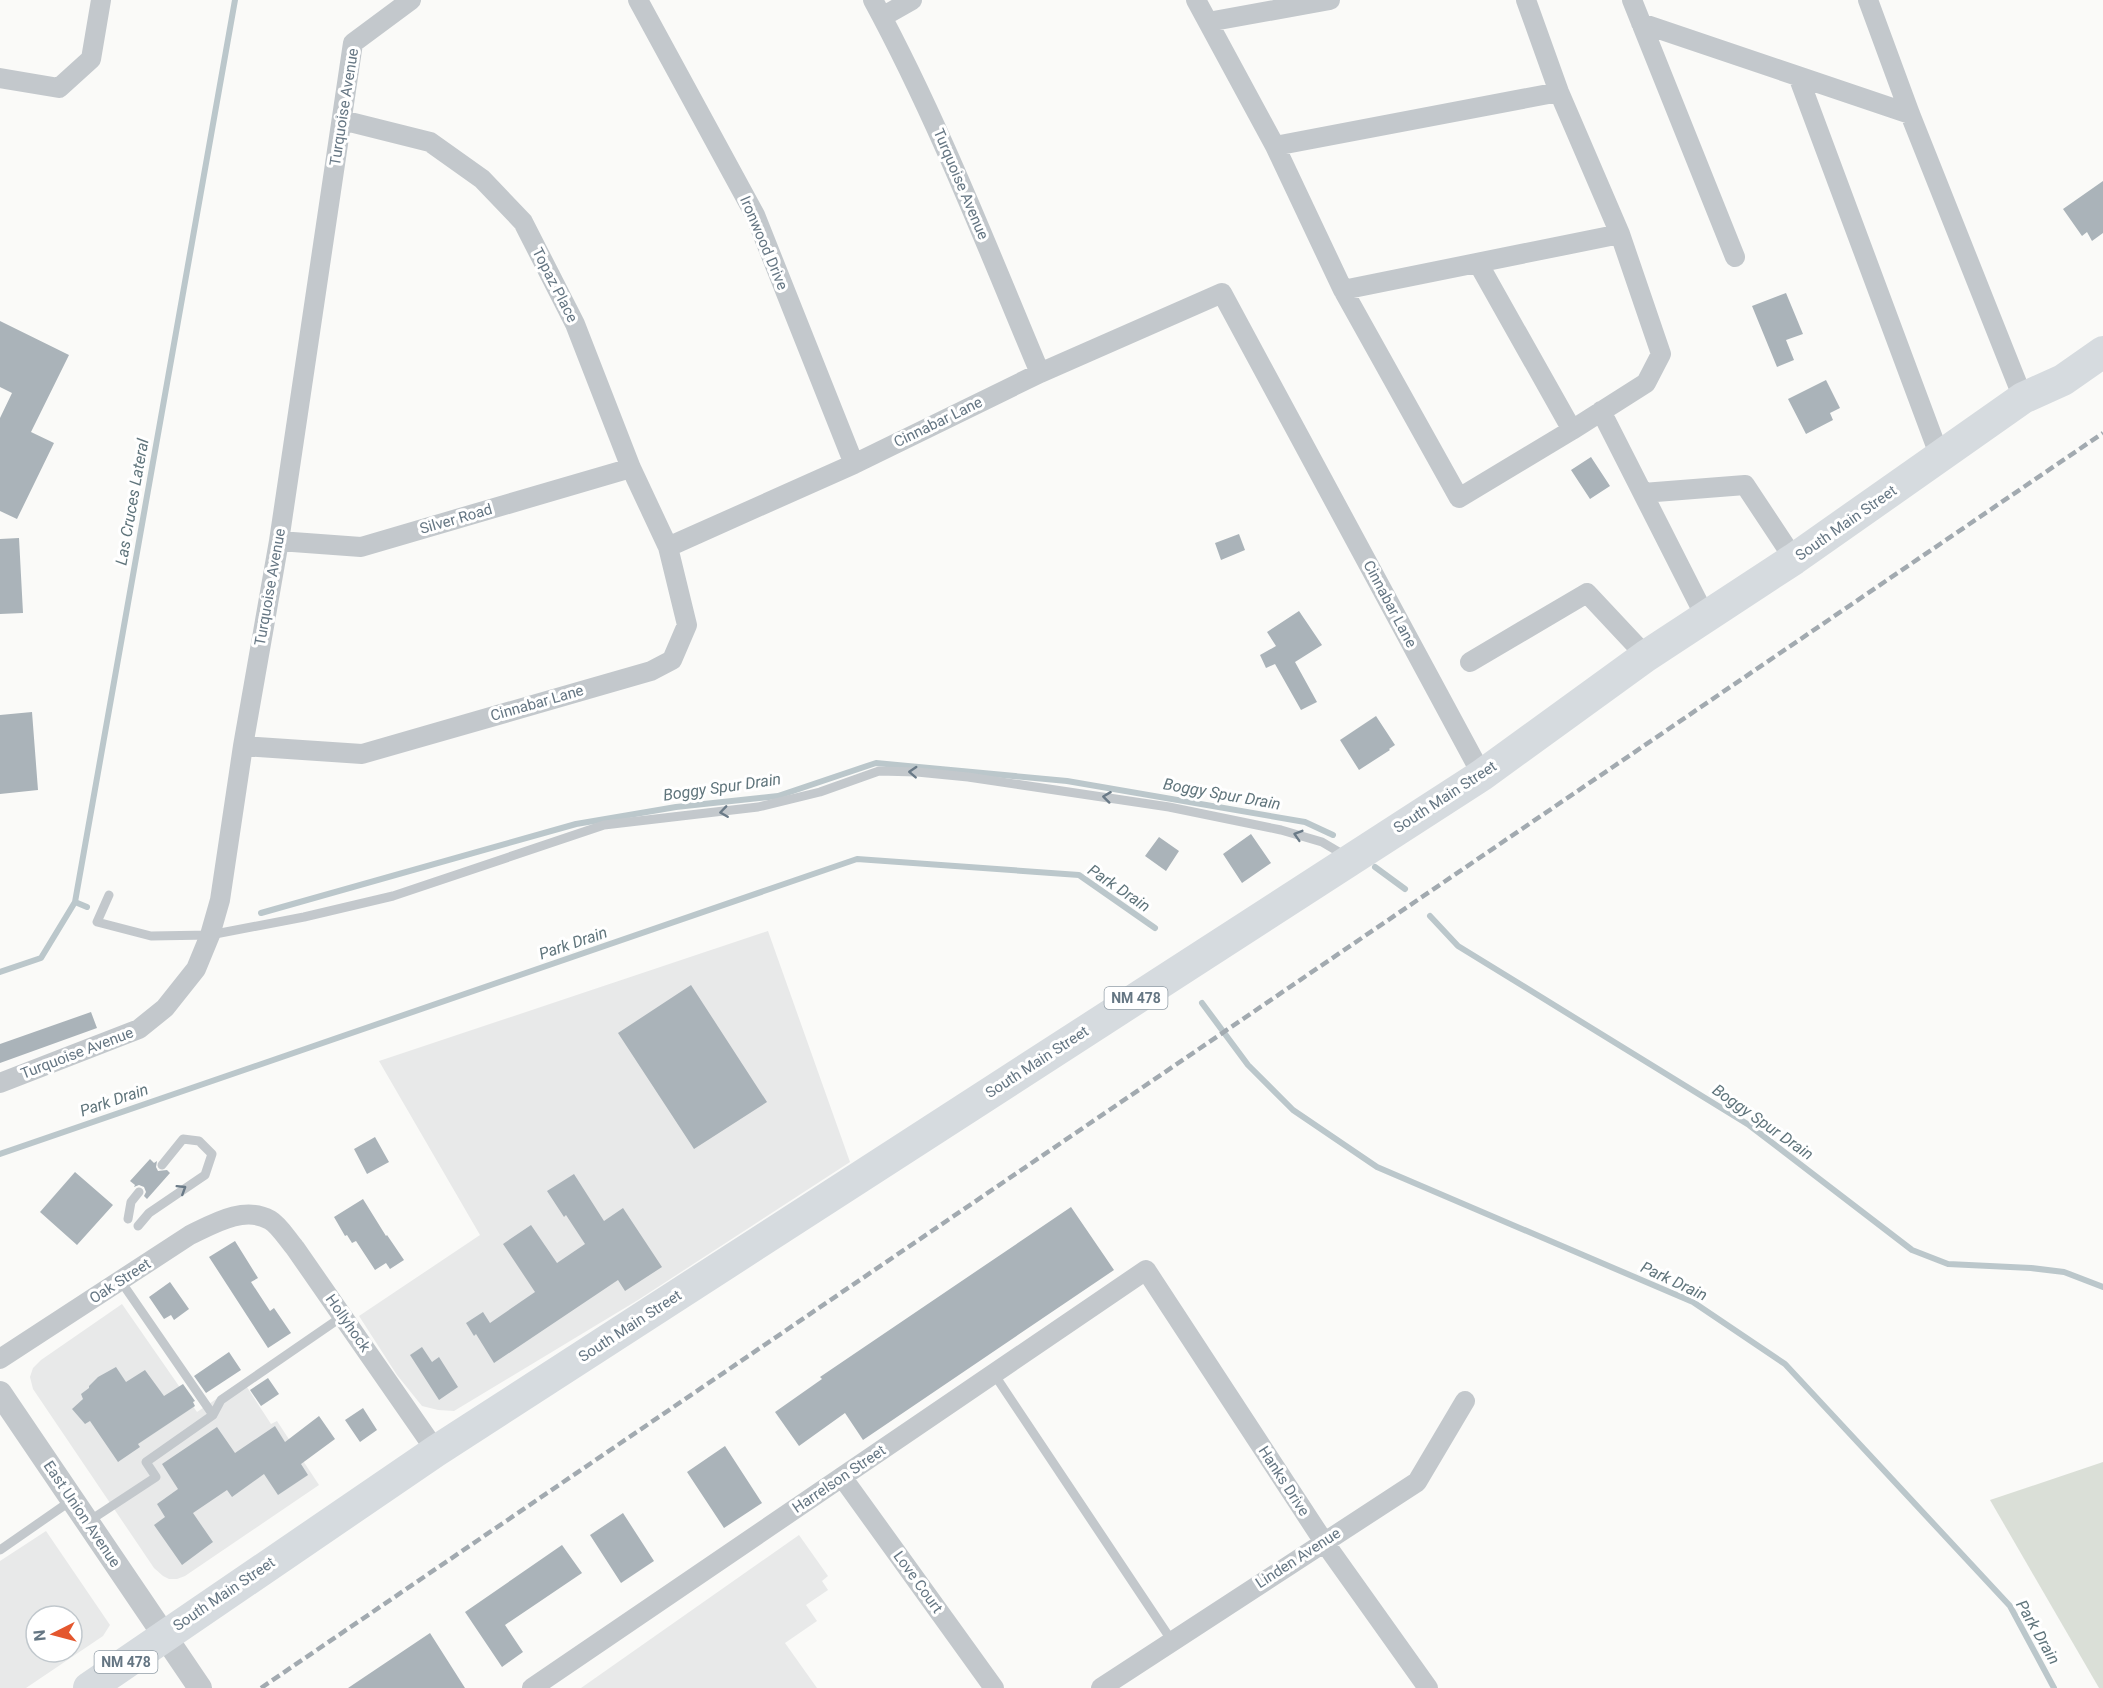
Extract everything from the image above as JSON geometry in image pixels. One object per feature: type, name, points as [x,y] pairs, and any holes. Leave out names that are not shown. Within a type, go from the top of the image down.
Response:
[{"type":"main road","name":"South Main Street","points":[[88,1688],[436,1451],[1482,775],[1646,656],[1794,559],[2022,398],[2063,380],[2103,352]]},
{"type":"main road","points":[[2063,380],[2103,364]]},
{"type":"street","points":[[0,78],[59,88],[91,58],[101,0]]},
{"type":"street","name":"Turquoise Avenue","points":[[0,1083],[139,1029],[165,1008],[196,969],[210,935],[220,900],[243,746],[279,541],[353,43],[411,0]]},
{"type":"street","name":"Ironwood Drive","points":[[638,0],[755,214],[854,464]]},
{"type":"street","points":[[877,8],[912,0]]},
{"type":"street","points":[[1196,0],[1275,146],[1343,290],[1459,498],[1646,383],[1661,354],[1620,234],[1559,92],[1526,0]]},
{"type":"street","points":[[1208,22],[1330,0]]},
{"type":"street","points":[[1632,0],[1735,257]]},
{"type":"street","points":[[1868,0],[1910,114],[2022,398]]},
{"type":"street","name":"Turquoise Avenue","points":[[877,8],[916,82],[940,135],[1040,373]]},
{"type":"street","points":[[1641,22],[1910,114]]},
{"type":"street","points":[[1798,76],[1940,457]]},
{"type":"street","points":[[1275,146],[1559,92]]},
{"type":"street","name":"Topaz Place","points":[[342,120],[430,142],[482,179],[523,222],[575,324],[631,468],[668,548]]},
{"type":"street","points":[[1343,290],[1620,234]]},
{"type":"street","points":[[1478,262],[1572,430]]},
{"type":"street","name":"Cinnabar Lane","points":[[243,746],[362,754],[651,671],[672,660],[687,625],[668,548],[854,464],[1040,373],[1222,293],[1482,775]]},
{"type":"street","points":[[1601,411],[1705,616]]},
{"type":"street","name":"Silver Road","points":[[279,541],[361,547],[631,468]]},
{"type":"street","points":[[1642,493],[1745,485],[1794,559]]},
{"type":"street","points":[[1470,662],[1587,593],[1646,656]]},
{"type":"street","name":"Hollyhock","points":[[245,1214],[270,1220],[296,1248],[436,1451]]},
{"type":"street","name":"Oak Street","points":[[0,1359],[190,1235],[218,1221],[245,1214]]},
{"type":"street","name":"Harrelson Street","points":[[532,1688],[1146,1270]]},
{"type":"street","name":"Hanks Drive","points":[[1146,1270],[1324,1542],[1428,1688]]},
{"type":"street","name":"East Union Avenue","points":[[0,1393],[200,1688]]},
{"type":"street","name":"Linden Avenue","points":[[1101,1688],[1417,1482],[1465,1401]]},
{"type":"street","name":"Love Court","points":[[842,1477],[994,1688]]},
{"type":"lane","points":[[109,895],[97,922],[151,936],[210,935],[304,917],[393,896],[604,825],[758,807],[820,792],[879,771],[968,777],[1169,807],[1281,830],[1322,842],[1351,859]]},
{"type":"lane","points":[[138,1226],[149,1213],[205,1175],[212,1154],[199,1141],[183,1139],[162,1165]]},
{"type":"lane","points":[[128,1219],[132,1202],[139,1192]]},
{"type":"lane","points":[[120,1280],[213,1415]]},
{"type":"lane","points":[[87,1522],[156,1476],[146,1462],[213,1415],[221,1400],[343,1316]]},
{"type":"lane","points":[[994,1374],[1172,1641]]},
{"type":"lane","points":[[0,1550],[72,1500]]},
{"type":"shaded area","points":[[768,931],[850,1162],[638,1300],[454,1411],[422,1406],[397,1375],[359,1316],[480,1235],[379,1061]]},
{"type":"shaded area","points":[[122,1304],[197,1412],[243,1381],[271,1424],[277,1421],[319,1485],[185,1576],[177,1579],[169,1579],[154,1568],[33,1389],[30,1377],[33,1368],[41,1360]]},
{"type":"shaded area","points":[[2103,1462],[2103,1688],[2099,1688],[1990,1500]]},
{"type":"shaded area","points":[[46,1531],[110,1625],[103,1636],[84,1649],[84,1604],[24,1604],[24,1664],[62,1664],[26,1688],[0,1688],[0,1561]]},
{"type":"shaded area","points":[[799,1535],[828,1576],[822,1581],[828,1590],[806,1605],[817,1621],[785,1643],[817,1688],[581,1688]]},
{"type":"building","points":[[2103,181],[2103,233],[2092,241],[2087,232],[2082,236],[2063,209]]},
{"type":"building","points":[[1786,293],[1803,334],[1786,340],[1794,360],[1777,367],[1752,306]]},
{"type":"building","points":[[0,321],[69,355],[31,432],[54,443],[17,519],[0,511],[0,418],[12,393],[0,387]]},
{"type":"building","points":[[1826,380],[1840,408],[1830,413],[1833,420],[1806,434],[1788,399]]},
{"type":"building","points":[[1591,457],[1610,486],[1590,499],[1571,470]]},
{"type":"building","points":[[1239,534],[1245,550],[1221,560],[1215,543]]},
{"type":"building","points":[[19,538],[23,613],[0,614],[0,539]]},
{"type":"building","points":[[1299,611],[1322,645],[1295,662],[1317,702],[1301,710],[1275,664],[1266,668],[1260,655],[1276,646],[1267,632]]},
{"type":"building","points":[[32,712],[38,790],[0,794],[0,715]]},
{"type":"building","points":[[1376,716],[1395,745],[1359,770],[1340,740]]},
{"type":"building","points":[[1251,834],[1271,863],[1242,883],[1223,854]]},
{"type":"building","points":[[1159,837],[1179,851],[1166,871],[1145,856]]},
{"type":"building","points":[[691,985],[767,1102],[694,1149],[618,1033]]},
{"type":"building","points":[[91,1012],[97,1028],[0,1063],[0,1044]]},
{"type":"building","points":[[375,1137],[389,1162],[367,1174],[354,1149]]},
{"type":"building","points":[[150,1159],[154,1163],[157,1161],[158,1171],[167,1170],[170,1173],[147,1199],[144,1196],[146,1192],[144,1187],[139,1185],[134,1187],[135,1185],[130,1181]]},
{"type":"building","points":[[75,1172],[113,1205],[77,1245],[40,1212]]},
{"type":"building","points":[[574,1174],[604,1221],[623,1208],[662,1267],[625,1291],[618,1280],[494,1363],[476,1334],[474,1336],[466,1323],[483,1312],[490,1323],[535,1292],[503,1244],[531,1225],[557,1263],[585,1244],[547,1191]]},
{"type":"building","points":[[363,1199],[404,1260],[390,1269],[386,1263],[375,1270],[356,1241],[352,1243],[347,1235],[345,1236],[334,1217]]},
{"type":"building","points":[[1071,1207],[1114,1270],[863,1440],[845,1413],[799,1446],[775,1412],[822,1379],[820,1377]]},
{"type":"building","points":[[235,1241],[258,1278],[251,1282],[270,1311],[274,1308],[291,1333],[268,1348],[209,1257]]},
{"type":"building","points":[[170,1282],[189,1309],[174,1320],[171,1315],[164,1319],[149,1297]]},
{"type":"building","points":[[422,1347],[432,1362],[439,1357],[458,1387],[439,1400],[410,1355]]},
{"type":"building","points":[[229,1352],[241,1370],[206,1393],[194,1376]]},
{"type":"building","points":[[116,1367],[126,1382],[145,1370],[164,1396],[183,1384],[195,1401],[193,1402],[195,1406],[138,1444],[140,1447],[118,1462],[90,1421],[85,1424],[72,1409],[83,1399],[81,1394],[98,1377]]},
{"type":"building","points":[[268,1378],[279,1394],[261,1406],[250,1390]]},
{"type":"building","points":[[363,1408],[377,1430],[360,1442],[345,1420]]},
{"type":"building","points":[[319,1416],[335,1439],[301,1464],[308,1475],[278,1495],[264,1474],[232,1497],[227,1490],[193,1513],[213,1542],[182,1565],[154,1525],[165,1517],[157,1504],[178,1489],[162,1464],[217,1427],[235,1453],[275,1426],[285,1442]]},
{"type":"building","points":[[725,1446],[762,1503],[724,1528],[687,1472]]},
{"type":"building","points":[[623,1513],[654,1561],[621,1583],[590,1535]]},
{"type":"building","points":[[562,1545],[582,1573],[505,1625],[523,1652],[502,1667],[465,1612]]},
{"type":"building","points":[[430,1633],[465,1688],[348,1688]]},
{"type":"waterway","name":"Las Cruces Lateral","points":[[0,972],[41,958],[75,902],[235,0]]},
{"type":"waterway","name":"Boggy Spur Drain","points":[[261,913],[576,824],[676,807],[778,796],[876,763],[1067,781],[1305,822],[1333,835]]},
{"type":"waterway","name":"Park Drain","points":[[0,1154],[857,859],[1079,875],[1155,928]]},
{"type":"waterway","name":"Boggy Spur Drain","points":[[1375,867],[1405,889]]},
{"type":"waterway","name":"Boggy Spur Drain","points":[[75,902],[87,907]]},
{"type":"waterway","name":"Boggy Spur Drain","points":[[1430,916],[1458,946],[1749,1125],[1912,1250],[1948,1264],[2064,1272],[2103,1287]]},
{"type":"waterway","name":"Park Drain","points":[[1202,1003],[1248,1065],[1293,1110],[1377,1167],[1693,1302],[1785,1364],[2010,1606],[2054,1688]]},
{"type":"railway","points":[[261,1688],[2103,433]]}]
